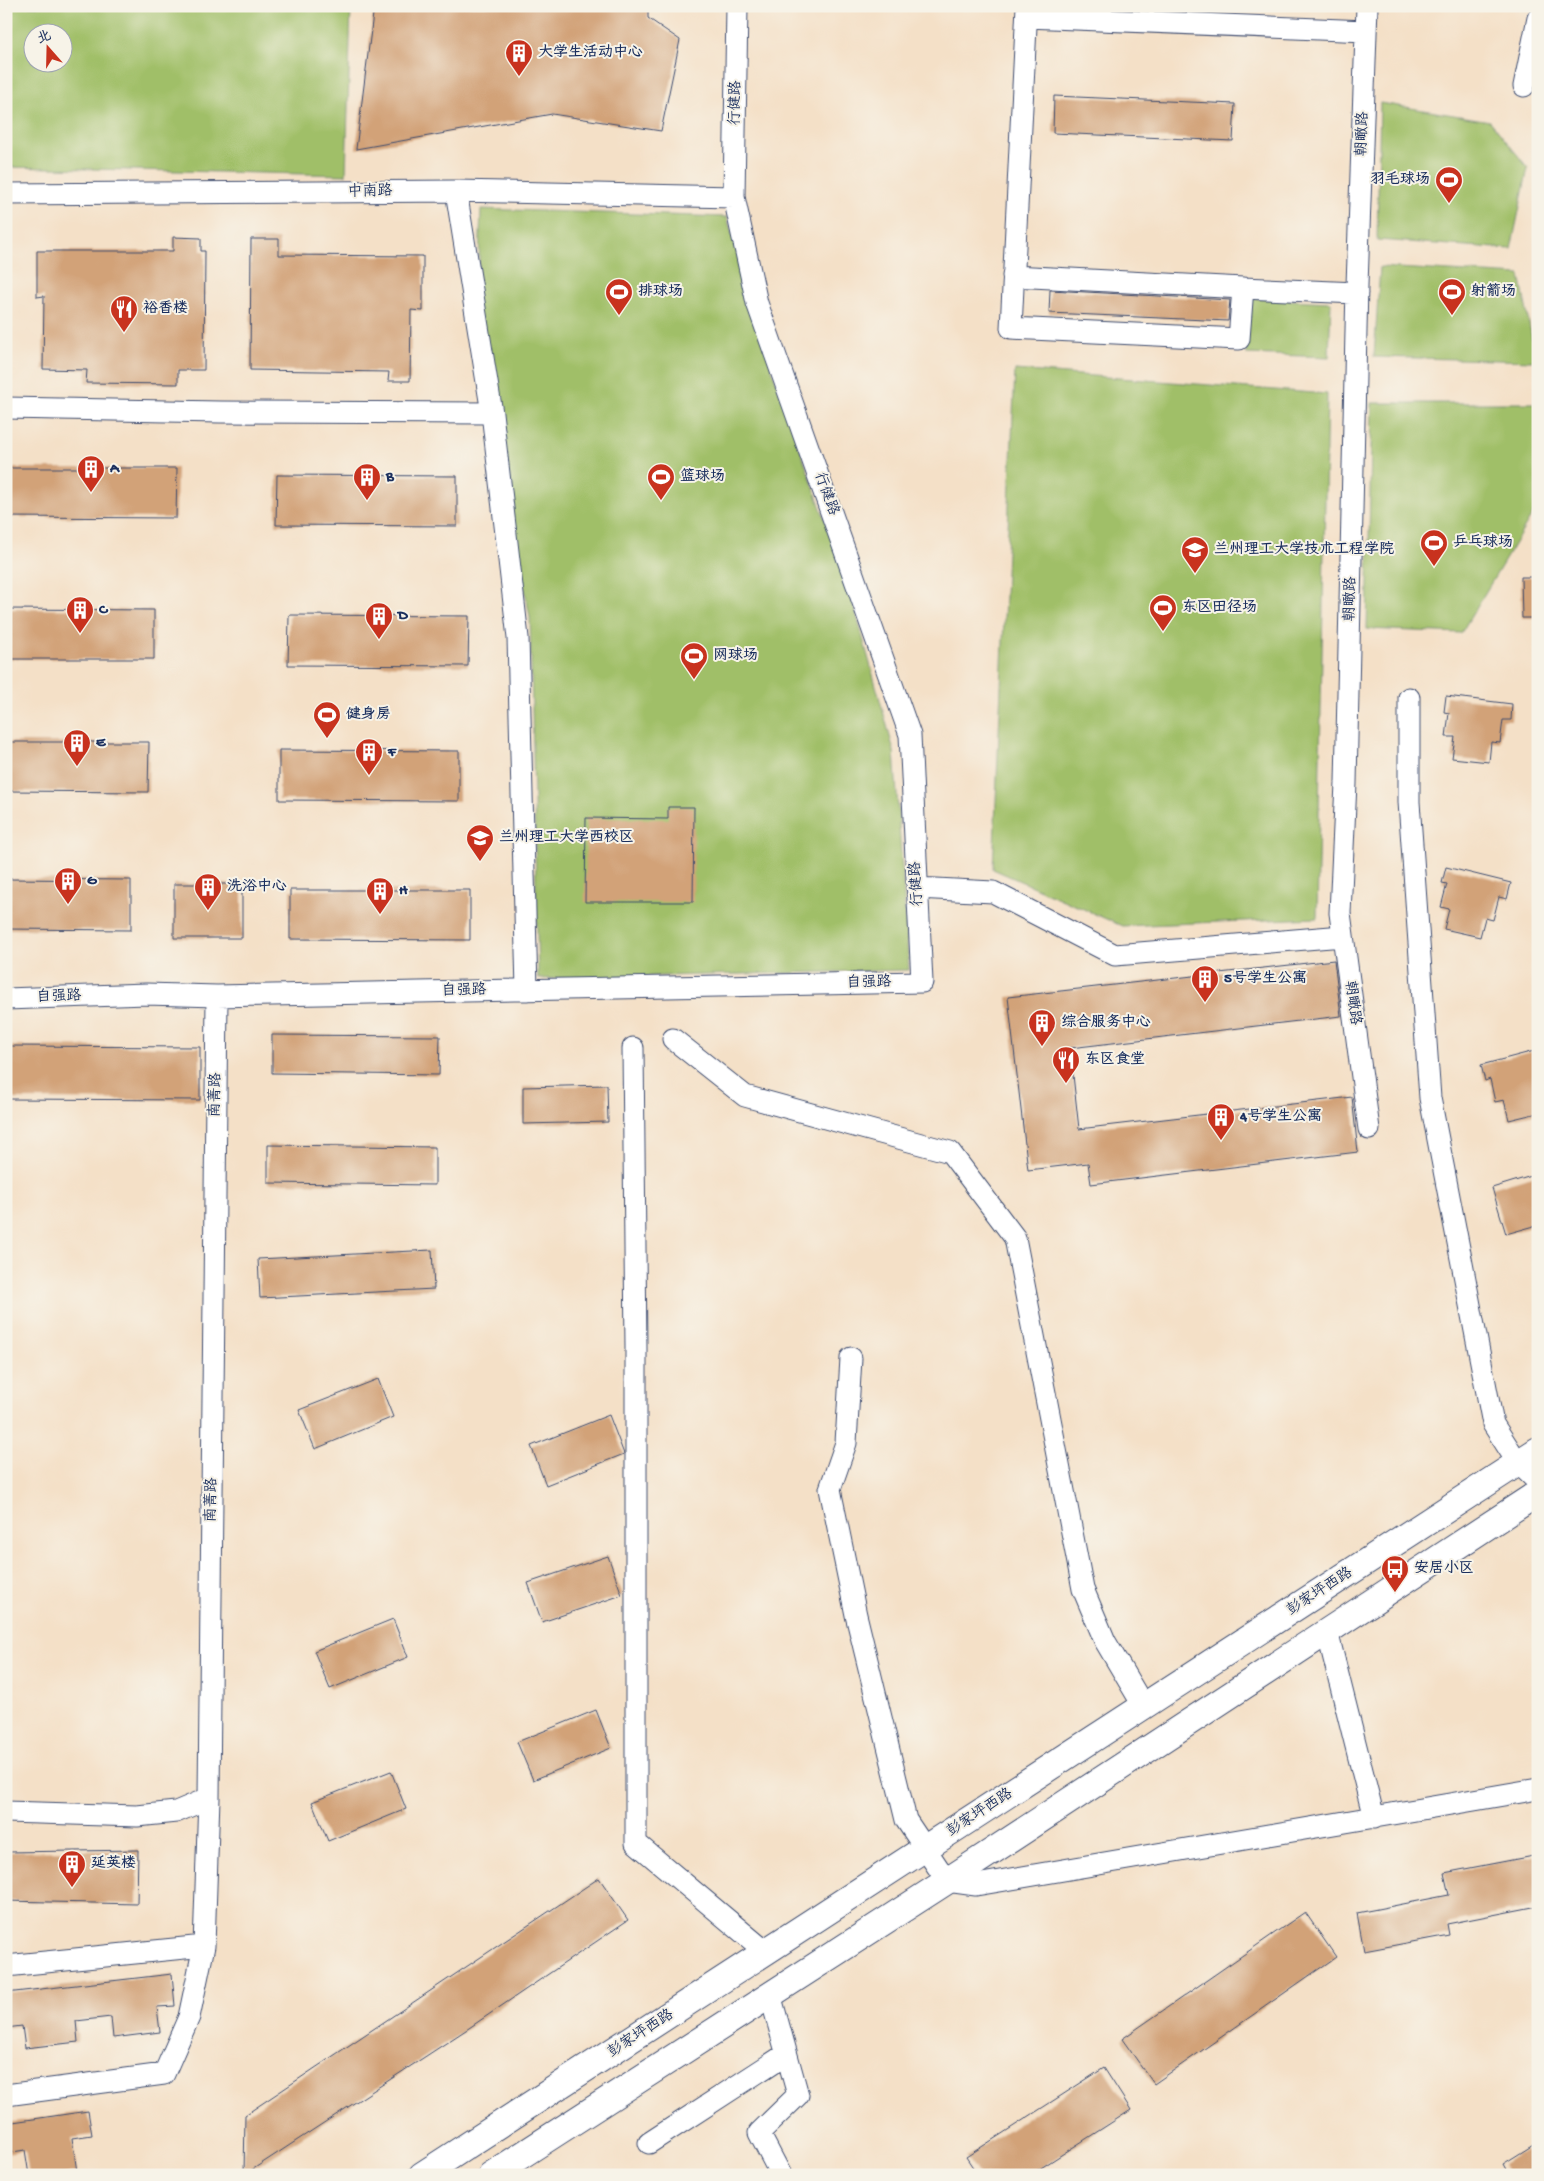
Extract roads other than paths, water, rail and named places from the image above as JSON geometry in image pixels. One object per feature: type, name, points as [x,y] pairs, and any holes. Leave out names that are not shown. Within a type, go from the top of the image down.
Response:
[{"type":"main road","name":"彭家坪西路","points":[[422,2175],[1528,1457]]},
{"type":"main road","points":[[491,2175],[947,1880],[1538,1493]]},
{"type":"street","name":"行健路","points":[[737,6],[734,197],[758,303],[910,735],[922,982]]},
{"type":"street","name":"朝瞰路","points":[[1367,6],[1357,293],[1350,634],[1340,913],[1369,1129]]},
{"type":"street","points":[[1243,288],[1239,339],[1011,328],[1027,12],[1157,14],[1366,31]]},
{"type":"street","points":[[1524,86],[1538,18]]},
{"type":"street","name":"中南路","points":[[6,194],[456,191],[734,197]]},
{"type":"street","points":[[456,191],[492,414],[518,638],[527,990]]},
{"type":"street","points":[[1013,276],[1357,293]]},
{"type":"street","points":[[6,408],[492,414]]},
{"type":"street","points":[[1409,698],[1409,802],[1430,1098],[1493,1424],[1528,1457],[1538,1482]]},
{"type":"street","points":[[918,888],[993,892],[1115,955],[1344,936]]},
{"type":"street","name":"自强路","points":[[6,999],[146,994],[217,996],[922,982]]},
{"type":"street","name":"南菁路","points":[[6,2095],[164,2074],[190,2017],[204,1946],[209,1798],[217,996]]},
{"type":"street","points":[[674,1039],[745,1096],[950,1152],[1015,1238],[1083,1589],[1105,1641],[1144,1707]]},
{"type":"street","points":[[633,1048],[636,1348],[636,1843],[766,1952]]},
{"type":"street","points":[[852,1358],[846,1443],[830,1489],[856,1615],[906,1820],[947,1880],[976,1886],[1538,1789]]},
{"type":"street","points":[[1327,1631],[1374,1818]]},
{"type":"street","points":[[6,1812],[138,1816],[176,1812],[209,1798]]},
{"type":"street","points":[[6,1966],[204,1946]]},
{"type":"street","points":[[770,1994],[798,2095],[759,2133],[781,2175]]},
{"type":"street","points":[[649,2143],[786,2054]]},
{"type":"place","name":"大学生活动中心","points":[[519,77]]},
{"type":"place","name":"羽毛球场","points":[[1449,204]]},
{"type":"place","name":"排球场","points":[[619,316]]},
{"type":"place","name":"射箭场","points":[[1452,316]]},
{"type":"place","name":"裕香楼","points":[[124,333]]},
{"type":"place","name":"A","points":[[91,493]]},
{"type":"place","name":"B","points":[[367,501]]},
{"type":"place","name":"篮球场","points":[[661,501]]},
{"type":"place","name":"乒乓球场","points":[[1434,567]]},
{"type":"place","name":"兰州理工大学技术工程学院","points":[[1195,574]]},
{"type":"place","name":"东区田径场","points":[[1163,632]]},
{"type":"place","name":"C","points":[[80,634]]},
{"type":"place","name":"D","points":[[379,640]]},
{"type":"place","name":"网球场","points":[[694,680]]},
{"type":"place","name":"健身房","points":[[327,739]]},
{"type":"place","name":"E","points":[[77,767]]},
{"type":"place","name":"F","points":[[369,776]]},
{"type":"place","name":"兰州理工大学西校区","points":[[480,862]]},
{"type":"place","name":"G","points":[[68,905]]},
{"type":"place","name":"洗浴中心","points":[[208,911]]},
{"type":"place","name":"H","points":[[380,915]]},
{"type":"place","name":"5号学生公寓","points":[[1205,1003]]},
{"type":"place","name":"综合服务中心","points":[[1042,1047]]},
{"type":"place","name":"东区食堂","points":[[1066,1084]]},
{"type":"place","name":"4号学生公寓","points":[[1221,1141]]},
{"type":"place","name":"安居小区","points":[[1395,1593]]},
{"type":"place","name":"延英楼","points":[[72,1888]]}]
